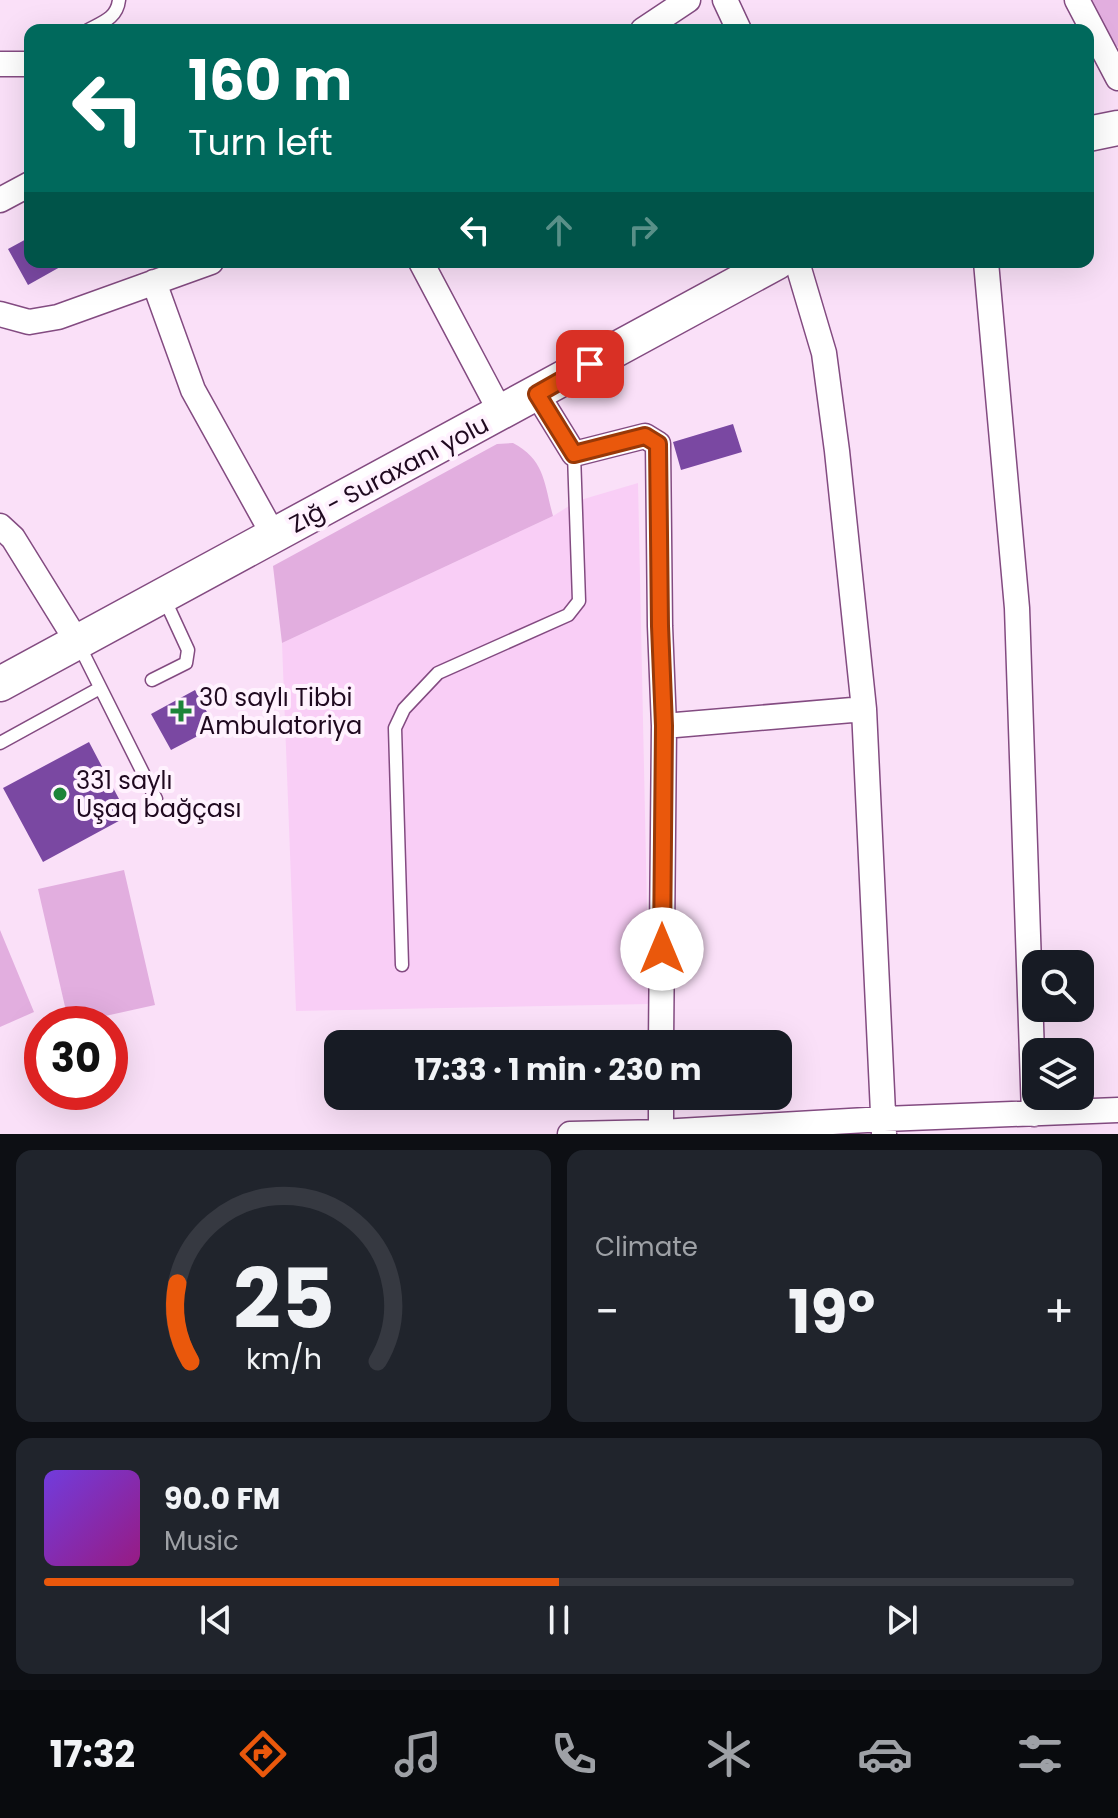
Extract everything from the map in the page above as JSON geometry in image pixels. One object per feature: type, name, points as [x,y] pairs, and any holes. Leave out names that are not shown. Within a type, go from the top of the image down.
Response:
[{"type":"main road","points":[[1094,133],[1118,128]]},
{"type":"main road","name":"Zığ - Suraxanı yolu","points":[[0,684],[766,268]]},
{"type":"street","points":[[652,24],[688,0]]},
{"type":"street","points":[[725,0],[736,24]]},
{"type":"street","points":[[1077,0],[1090,24]]},
{"type":"street","points":[[1094,32],[1118,78]]},
{"type":"street","points":[[0,200],[24,187]]},
{"type":"street","points":[[0,314],[29,322],[58,317],[194,268]]},
{"type":"street","points":[[424,268],[501,413]]},
{"type":"street","points":[[799,268],[824,353],[864,709],[884,1127]]},
{"type":"street","points":[[987,268],[1017,608],[1034,1114]]},
{"type":"street","points":[[154,282],[193,390],[274,536]]},
{"type":"street","points":[[537,394],[574,454],[645,436],[658,444],[664,726],[661,1030]]},
{"type":"street","points":[[0,526],[13,538],[78,643]]},
{"type":"street","points":[[664,726],[864,709]]},
{"type":"street","points":[[661,1110],[661,1132]]},
{"type":"street","points":[[570,1134],[884,1127],[1118,1110]]},
{"type":"lane","points":[[100,24],[111,18],[118,9],[119,0]]},
{"type":"lane","points":[[402,965],[395,728],[404,709],[438,673],[568,615],[579,601],[574,454]]},
{"type":"lane","points":[[152,680],[186,663],[188,650],[163,596]]},
{"type":"lane","points":[[78,643],[156,799]]},
{"type":"lane","points":[[0,743],[100,688]]},
{"type":"shaded area","points":[[1090,0],[1118,0],[1118,47],[1116,46]]},
{"type":"shaded area","points":[[513,443],[531,457],[542,474],[553,516],[282,643],[273,566],[497,444]]},
{"type":"shaded area","points":[[638,483],[649,1004],[296,1011],[282,643],[553,516],[577,501]]},
{"type":"shaded area","points":[[124,870],[155,1005],[128,1011],[128,1006],[65,1006],[38,889]]},
{"type":"shaded area","points":[[0,930],[32,1006],[24,1006],[24,1016],[0,1027]]},
{"type":"building","points":[[24,240],[24,268],[58,268],[28,285],[8,249]]},
{"type":"building","points":[[733,424],[742,452],[681,470],[673,442]]},
{"type":"building","points":[[195,690],[215,727],[171,750],[151,714]]},
{"type":"building","points":[[89,742],[128,816],[43,862],[3,788]]},
{"type":"place","name":"30 saylı Tibbi Ambulatoriya","points":[[181,711]]},
{"type":"place","name":"331 saylı Uşaq bağçası","points":[[60,794]]},
{"type":"route","points":[[590,364],[537,394],[574,454],[645,436],[658,444],[664,726],[662,949]]}]
